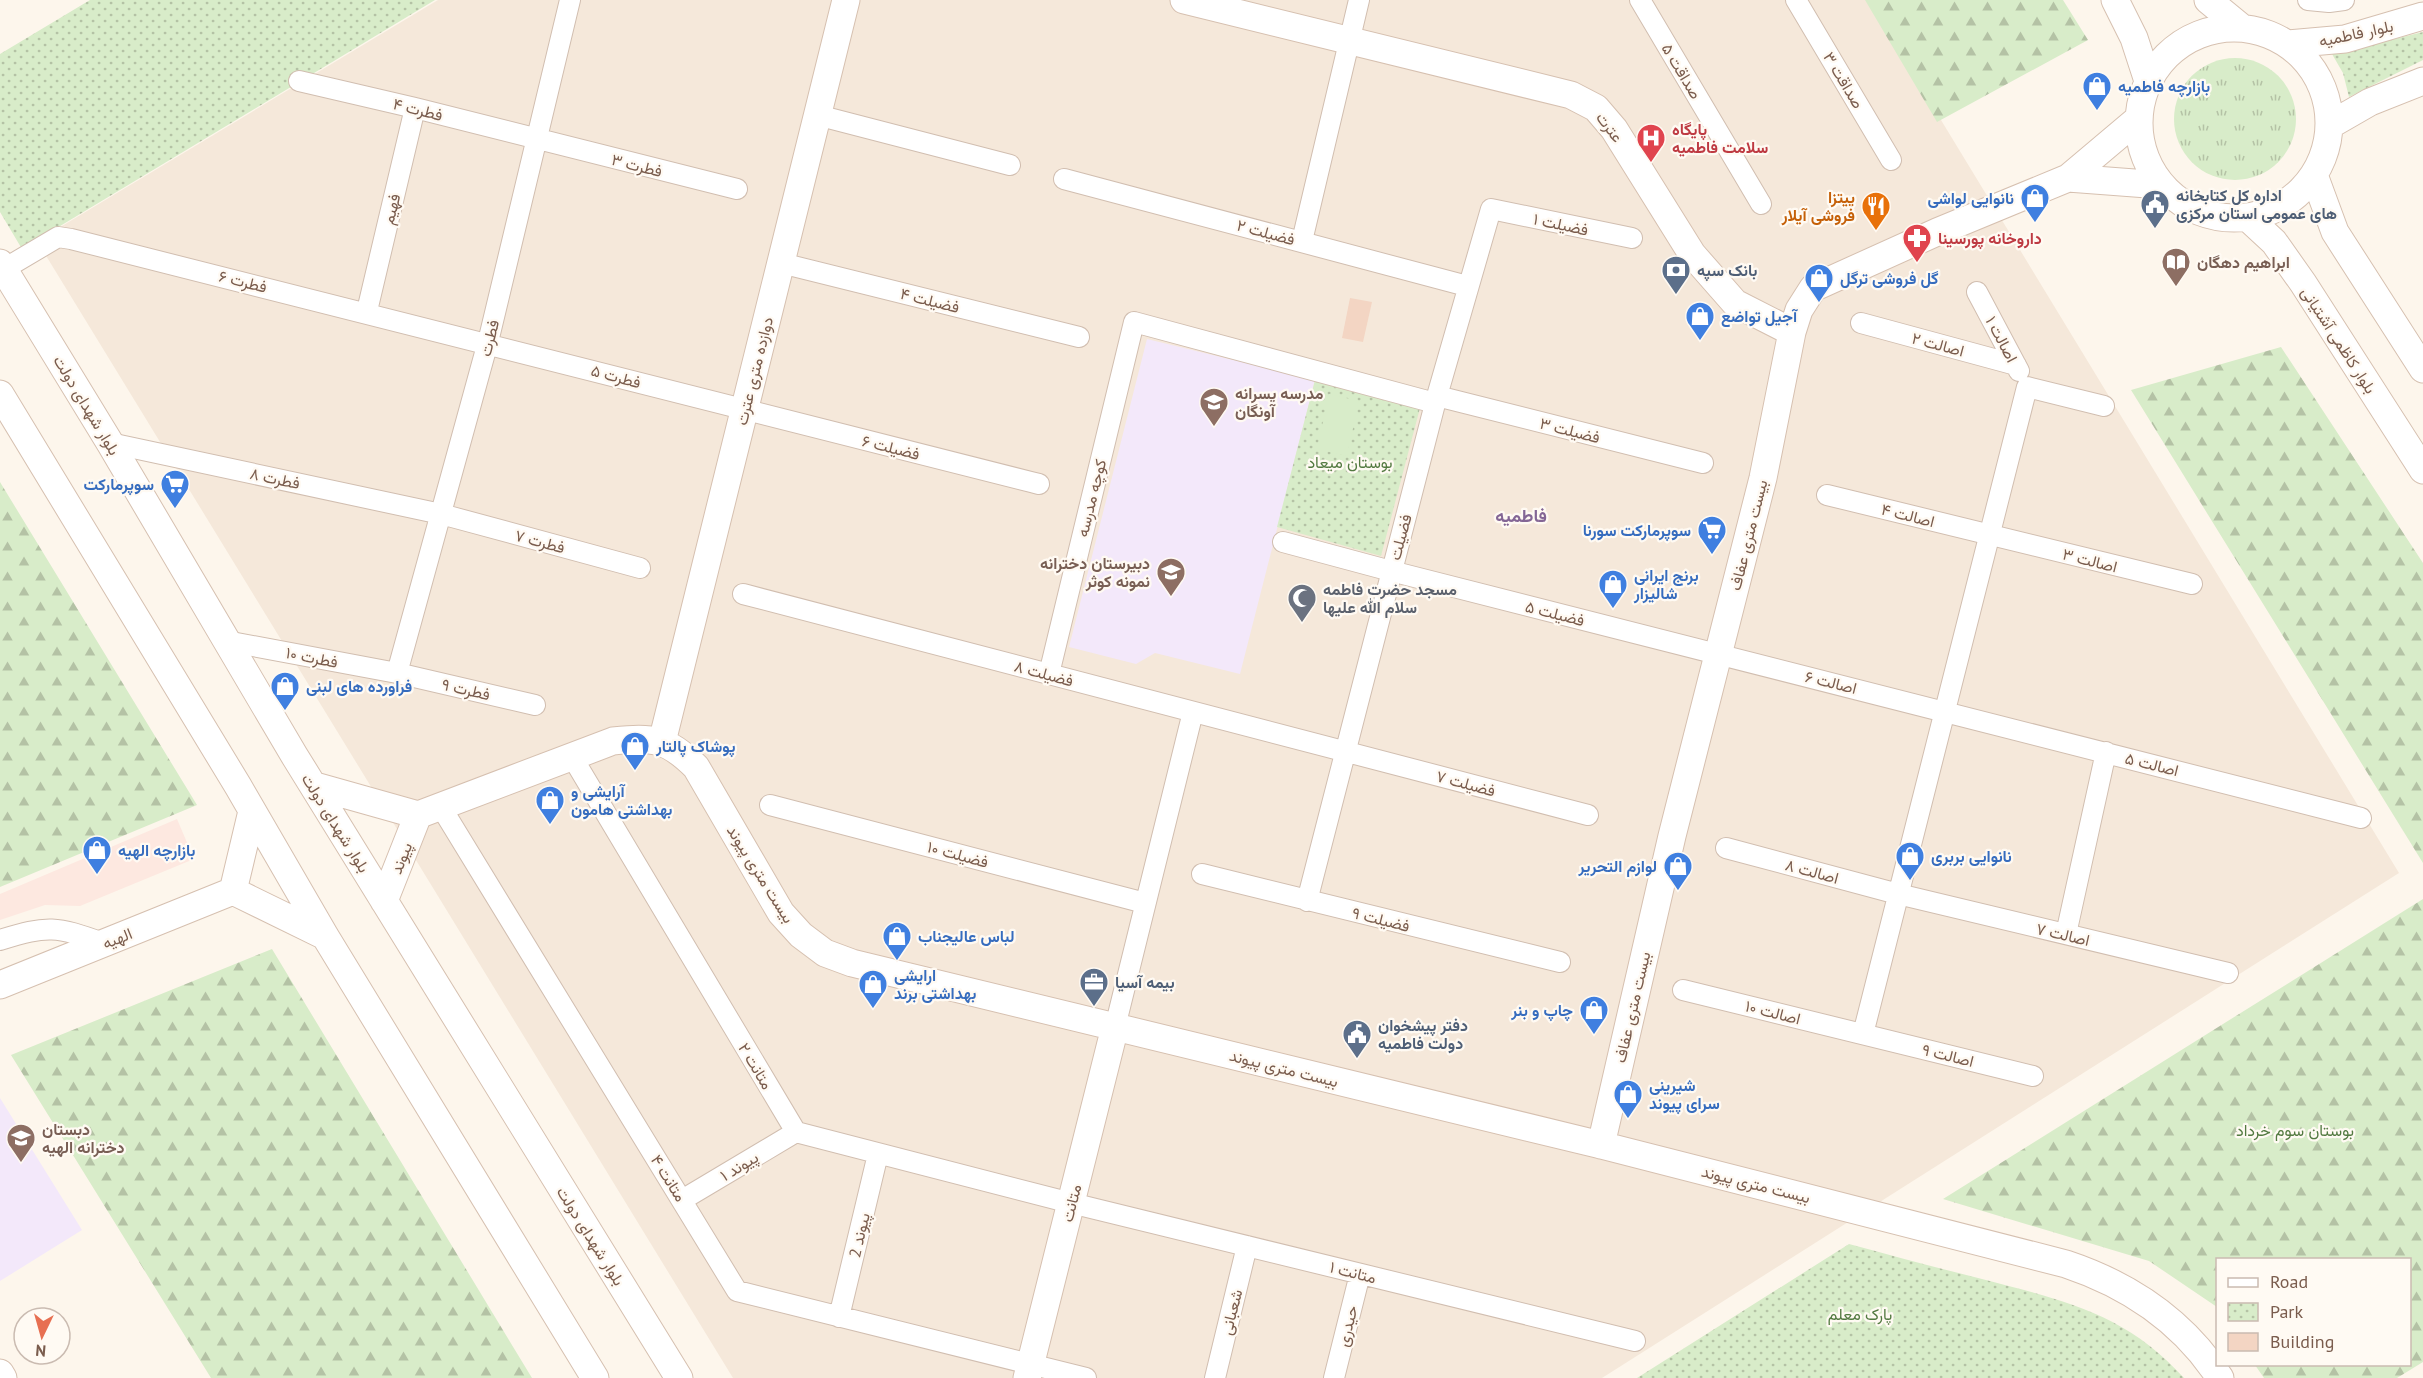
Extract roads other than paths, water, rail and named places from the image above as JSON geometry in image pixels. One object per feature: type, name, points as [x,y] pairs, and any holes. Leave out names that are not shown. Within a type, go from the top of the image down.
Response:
[{"type":"street","name":"فطرت","points":[[397,673],[488,342],[570,0]]},
{"type":"street","name":"دوازده متری عترت","points":[[662,742],[846,0]]},
{"type":"street","points":[[1184,0],[1349,40]]},
{"type":"street","points":[[1302,241],[1359,0]]},
{"type":"street","name":"صداقت ۵","points":[[1640,0],[1761,204]]},
{"type":"street","name":"صداقت ۳","points":[[1796,0],[1892,160]]},
{"type":"street","points":[[2115,0],[2134,38],[2148,81]]},
{"type":"street","points":[[2308,0],[2330,2],[2344,0]]},
{"type":"street","points":[[2213,1],[2242,28]]},
{"type":"street","name":"بلوار فاطمیه","points":[[2288,44],[2345,39],[2423,16]]},
{"type":"street","points":[[2223,28],[2242,28],[2274,36],[2302,56],[2314,71],[2323,88],[2330,125],[2325,151],[2314,175],[2301,190],[2285,203],[2267,212],[2247,217],[2228,218],[2209,215],[2183,203],[2161,184],[2144,154],[2138,119],[2141,100],[2148,81],[2171,51],[2186,40],[2204,32],[2223,28]]},
{"type":"street","name":"عترت","points":[[1349,40],[1570,95],[1596,108],[1614,129],[1692,254],[1736,303],[1792,332]]},
{"type":"street","name":"فطرت ۴","points":[[299,81],[416,108],[538,140]]},
{"type":"street","points":[[2330,125],[2370,102],[2423,81]]},
{"type":"street","name":"فهیم","points":[[367,311],[416,108]]},
{"type":"street","points":[[818,115],[1010,165]]},
{"type":"street","name":"بیست متری عفاف","points":[[1601,1145],[1669,847],[1763,478],[1792,332],[1799,310],[1813,288],[1937,232],[2068,178],[2138,119]]},
{"type":"street","name":"فطرت ۳","points":[[538,140],[737,189]]},
{"type":"street","points":[[2314,175],[2335,232],[2423,369]]},
{"type":"street","points":[[2068,178],[2161,184]]},
{"type":"street","name":"فضیلت ۲","points":[[1064,179],[1467,286]]},
{"type":"street","name":"فضیلت ۱","points":[[1491,209],[1632,238]]},
{"type":"street","name":"فضیلت","points":[[1307,901],[1436,400],[1491,209]]},
{"type":"street","name":"بلوار کاظمی آشتیانی","points":[[2247,217],[2274,242],[2303,283],[2423,470]]},
{"type":"street","name":"فطرت ۶","points":[[2,266],[58,237],[488,342]]},
{"type":"street","name":"فضیلت ۴","points":[[781,263],[1079,337]]},
{"type":"street","name":"بلوار شهدای دولت","points":[[2,266],[110,443],[294,755],[315,786],[666,1367],[679,1378]]},
{"type":"street","name":"اصالت ۱","points":[[1977,292],[2027,387]]},
{"type":"street","name":"فضیلت ۳","points":[[1134,322],[1436,400],[1703,463]]},
{"type":"street","name":"کوچه مدرسه","points":[[1049,674],[1134,322]]},
{"type":"street","name":"اصالت ۲","points":[[1861,324],[2016,365]]},
{"type":"street","name":"فطرت ۵","points":[[488,342],[744,410]]},
{"type":"street","points":[[1863,1034],[2027,387],[2104,406]]},
{"type":"street","points":[[0,394],[325,936],[595,1378]]},
{"type":"street","name":"فضیلت ۶","points":[[744,410],[1039,484]]},
{"type":"street","name":"فطرت ۸","points":[[110,443],[441,514]]},
{"type":"street","name":"اصالت ۴","points":[[1827,495],[1989,535]]},
{"type":"street","name":"فطرت ۷","points":[[441,514],[640,568]]},
{"type":"street","name":"اصالت ۳","points":[[1989,535],[2192,584]]},
{"type":"street","name":"فضیلت ۵","points":[[1283,542],[1718,654]]},
{"type":"street","name":"فضیلت ۸","points":[[743,594],[1344,752]]},
{"type":"street","name":"فطرت ۱۰","points":[[226,641],[397,673]]},
{"type":"street","name":"اصالت ۶","points":[[1718,654],[1944,710]]},
{"type":"street","name":"فطرت ۹","points":[[397,673],[535,705]]},
{"type":"street","name":"اصالت ۵","points":[[1944,710],[2361,818]]},
{"type":"street","points":[[1115,1028],[1193,712]]},
{"type":"street","name":"بیست متری پیوند","points":[[430,811],[571,755],[613,741],[640,738],[662,742],[679,751],[696,767],[781,913],[801,935],[825,952],[852,963],[1601,1145],[2066,1264],[2097,1274],[2141,1298],[2176,1325],[2220,1378]]},
{"type":"street","name":"فضیلت ۷","points":[[1344,752],[1587,815]]},
{"type":"street","points":[[2066,934],[2106,752]]},
{"type":"street","name":"متانت ۲","points":[[571,755],[796,1132]]},
{"type":"street","points":[[315,786],[430,811]]},
{"type":"street","name":"فضیلت ۱۰","points":[[770,805],[1146,903]]},
{"type":"street","points":[[252,811],[233,891],[325,936]]},
{"type":"street","name":"پیوند","points":[[384,901],[430,811]]},
{"type":"street","name":"متانت ۴","points":[[430,811],[682,1200],[737,1291],[839,1317],[1029,1371],[1086,1378]]},
{"type":"street","name":"اصالت ۸","points":[[1726,848],[1898,894]]},
{"type":"street","name":"فضیلت ۹","points":[[1202,874],[1560,962]]},
{"type":"street","name":"الهیه","points":[[0,985],[233,891]]},
{"type":"street","name":"اصالت ۷","points":[[1898,894],[2228,973]]},
{"type":"street","points":[[0,940],[51,928],[73,932],[103,944]]},
{"type":"street","name":"اصالت ۱۰","points":[[1683,990],[1863,1034]]},
{"type":"street","name":"متانت","points":[[1029,1371],[1115,1028]]},
{"type":"street","name":"اصالت ۹","points":[[1863,1034],[2033,1076]]},
{"type":"street","points":[[796,1132],[1071,1203]]},
{"type":"street","name":"پیوند ۱","points":[[682,1200],[796,1132]]},
{"type":"street","name":"پیوند 2","points":[[839,1317],[878,1154]]},
{"type":"street","name":"متانت ۱","points":[[1071,1203],[1635,1341]]},
{"type":"street","name":"شعبانی","points":[[1215,1378],[1247,1246]]},
{"type":"street","name":"حیدری","points":[[1334,1378],[1360,1274]]},
{"type":"street","points":[[0,1373],[3,1378]]},
{"type":"place","name":"بازارچه فاطمیه","points":[[2097,112]]},
{"type":"place","name":"پایگاه سلامت فاطمیه","points":[[1651,164]]},
{"type":"place","name":"نانوایی لواشی","points":[[2035,224]]},
{"type":"place","name":"اداره کل کتابخانه های عمومی استان مرکزی","points":[[2155,230]]},
{"type":"place","name":"پیتزا فروشی آیلار","points":[[1876,232]]},
{"type":"place","name":"داروخانه پورسینا","points":[[1917,264]]},
{"type":"place","name":"ابراهیم دهگان","points":[[2176,288]]},
{"type":"place","name":"بانک سپه","points":[[1676,296]]},
{"type":"place","name":"گل فروشی ترگل","points":[[1819,304]]},
{"type":"place","name":"آجیل تواضع","points":[[1700,342]]},
{"type":"place","name":"مدرسه پسرانه آونگان","points":[[1214,428]]},
{"type":"place","name":"سوپرمارکت","points":[[175,510]]},
{"type":"place","name":"سوپرمارکت سورنا","points":[[1712,556]]},
{"type":"place","name":"دبیرستان دخترانه نمونه کوثر","points":[[1171,598]]},
{"type":"place","name":"برنج ایرانی شالیزار","points":[[1613,610]]},
{"type":"place","name":"مسجد حضرت فاطمه سلام الله علیها","points":[[1302,624]]},
{"type":"place","name":"فراورده های لبنی","points":[[285,712]]},
{"type":"place","name":"پوشاک پالتار","points":[[635,772]]},
{"type":"place","name":"آرایشی و بهداشتی هامون","points":[[550,826]]},
{"type":"place","name":"بازارچه الهیه","points":[[97,876]]},
{"type":"place","name":"نانوایی بربری","points":[[1910,882]]},
{"type":"place","name":"لوازم التحریر","points":[[1678,892]]},
{"type":"place","name":"لباس عالیجناب","points":[[897,962]]},
{"type":"place","name":"بیمه آسیا","points":[[1094,1008]]},
{"type":"place","name":"ارایشی بهداشتی برند","points":[[873,1010]]},
{"type":"place","name":"چاپ و بنر","points":[[1594,1036]]},
{"type":"place","name":"دفتر پیشخوان دولت فاطمیه","points":[[1357,1060]]},
{"type":"place","name":"شیرینی سرای پیوند","points":[[1628,1120]]},
{"type":"place","name":"دبستان دخترانه الهیه","points":[[21,1164]]},
{"type":"district","name":"فاطمیه","points":[[1521,515]]},
{"type":"park label","name":"بوستان میعاد","points":[[1350,462]]},
{"type":"park label","name":"بوستان سوم خرداد","points":[[2295,1130]]},
{"type":"park label","name":"پارک معلم","points":[[1860,1314]]}]
